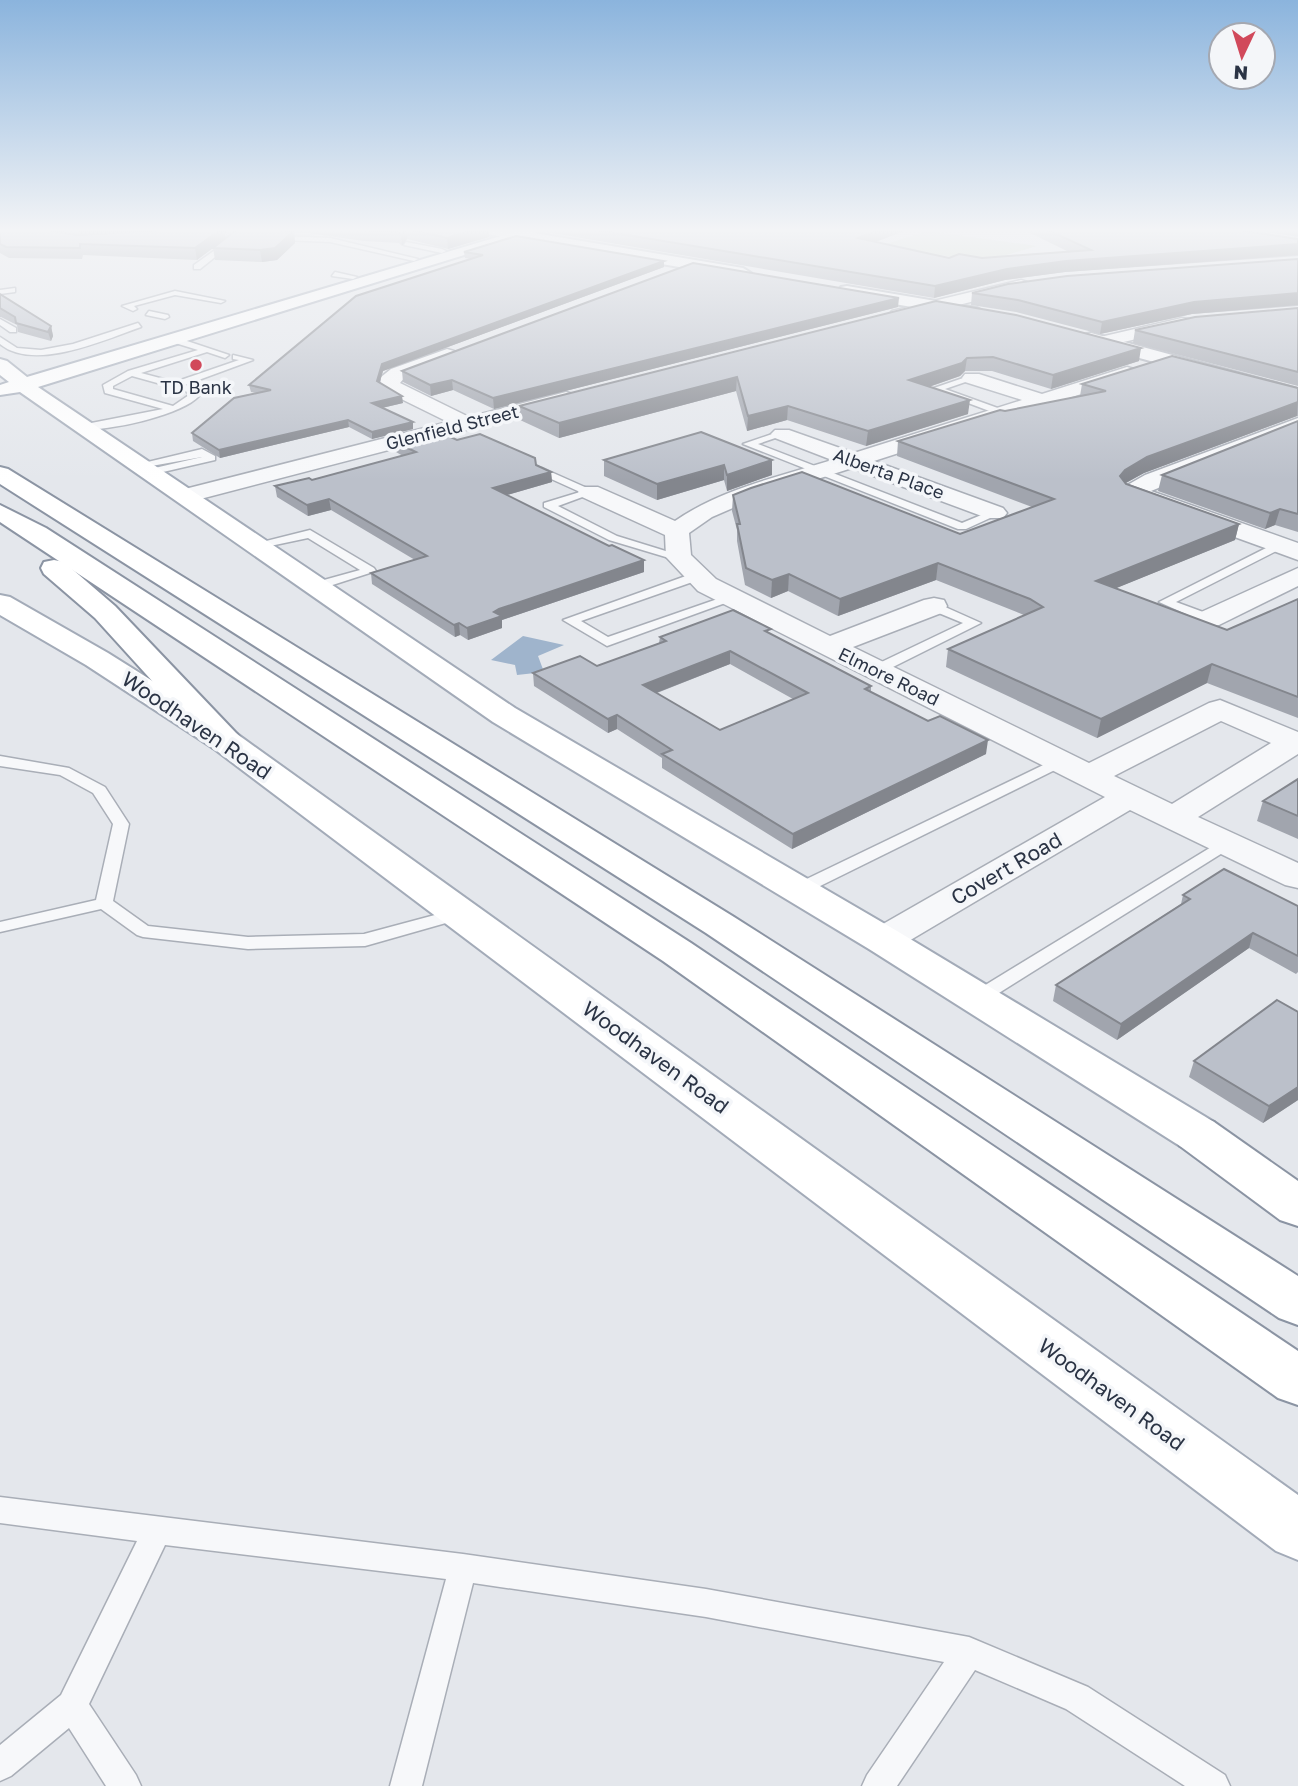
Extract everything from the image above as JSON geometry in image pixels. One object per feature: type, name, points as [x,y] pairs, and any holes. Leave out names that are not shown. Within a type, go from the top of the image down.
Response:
[{"type":"main road","points":[[0,392],[10,377],[141,332],[210,313]]},
{"type":"main road","points":[[10,377],[103,362],[176,346],[273,313]]},
{"type":"main road","points":[[141,332],[176,346]]},
{"type":"main road","points":[[10,377],[504,715],[883,940],[1197,1134],[1298,1207]]},
{"type":"main road","points":[[0,474],[720,925],[1298,1303]]},
{"type":"main road","points":[[0,512],[49,541],[677,952],[1298,1381]]},
{"type":"main road","points":[[0,520],[105,612],[225,741]]},
{"type":"main road","name":"Woodhaven Road","points":[[0,603],[97,659],[225,741],[1298,1531]]},
{"type":"street","points":[[879,320],[906,313]]},
{"type":"street","points":[[977,313],[992,316]]},
{"type":"street","points":[[1102,342],[1131,333],[1204,320]]},
{"type":"street","points":[[1075,335],[1298,395]]},
{"type":"street","points":[[466,423],[397,391],[389,382],[398,373],[470,346]]},
{"type":"street","points":[[684,555],[724,502],[1168,360]]},
{"type":"street","points":[[971,378],[1042,400]]},
{"type":"street","name":"Glenfield Street","points":[[185,496],[586,393]]},
{"type":"street","points":[[1289,549],[1132,492],[1153,480],[1298,424]]},
{"type":"street","name":"Alberta Place","points":[[782,434],[995,513]]},
{"type":"street","name":"Elmore Road","points":[[590,492],[684,555],[733,598],[1173,818],[1298,877]]},
{"type":"street","points":[[1209,619],[1298,576]]},
{"type":"street","points":[[829,646],[934,606]]},
{"type":"street","points":[[1091,775],[1220,709],[1296,742],[1173,818]]},
{"type":"street","name":"Covert Road","points":[[883,940],[1130,796]]},
{"type":"lane","points":[[150,313],[165,317]]},
{"type":"lane","points":[[0,321],[13,330]]},
{"type":"lane","points":[[0,340],[15,351],[31,354],[141,332]]},
{"type":"lane","points":[[176,346],[205,350]]},
{"type":"lane","points":[[175,408],[108,391],[108,385],[176,346],[225,355]]},
{"type":"lane","points":[[176,386],[249,360],[236,357]]},
{"type":"lane","points":[[103,362],[132,367],[131,373]]},
{"type":"lane","points":[[85,427],[175,408],[190,402],[194,396],[190,389],[131,373]]},
{"type":"lane","points":[[971,378],[936,389],[1003,413]]},
{"type":"lane","points":[[782,434],[748,444],[962,527],[995,513]]},
{"type":"lane","points":[[202,452],[211,458],[145,469],[202,452]]},
{"type":"lane","points":[[542,471],[590,492]]},
{"type":"lane","points":[[590,492],[548,505],[613,538],[684,555]]},
{"type":"lane","points":[[256,545],[310,534],[370,571],[317,586]]},
{"type":"lane","points":[[1209,619],[1165,603],[1289,549]]},
{"type":"lane","points":[[684,555],[570,620],[607,642],[733,598]]},
{"type":"lane","points":[[876,670],[974,623],[934,606]]},
{"type":"lane","points":[[797,890],[1062,761]]},
{"type":"lane","points":[[3,763],[64,771],[99,790],[121,824],[104,903]]},
{"type":"lane","points":[[976,999],[1226,843]]},
{"type":"lane","points":[[0,927],[104,903],[143,931],[248,943],[365,940],[461,914]]},
{"type":"lane","points":[[0,1510],[463,1568],[706,1603],[969,1652],[1077,1698],[1214,1786]]},
{"type":"lane","points":[[0,1765],[72,1706],[157,1531]]},
{"type":"lane","points":[[406,1786],[463,1568]]},
{"type":"lane","points":[[878,1786],[969,1652]]},
{"type":"lane","points":[[72,1706],[125,1786]]},
{"type":"water","points":[[523,636],[564,645],[538,656],[544,672],[517,675],[515,665],[491,660]]},
{"type":"building","points":[[9,313],[31,313],[51,326],[48,332],[16,323],[15,317]]},
{"type":"building","points":[[335,313],[521,313],[382,364],[377,381],[402,396],[372,403],[413,422],[372,432],[348,420],[219,450],[192,433],[234,398],[271,390],[249,385]]},
{"type":"building","points":[[557,313],[837,313],[493,398],[452,380],[430,385],[402,371]]},
{"type":"building","points":[[887,313],[1007,313],[1141,348],[1053,375],[993,357],[967,358],[962,363],[909,380],[970,400],[868,431],[788,406],[748,416],[737,377],[559,423],[519,406]]},
{"type":"building","points":[[1069,313],[1142,313],[1102,322]]},
{"type":"building","points":[[1237,313],[1298,313],[1298,372],[1135,330],[1195,317]]},
{"type":"building","points":[[1172,356],[1298,388],[1298,402],[1147,457],[1125,470],[1120,476],[1126,484],[1239,524],[1096,581],[1227,630],[1298,599],[1298,697],[1212,664],[1101,719],[948,649],[1043,607],[1030,599],[938,563],[840,599],[789,574],[772,580],[746,568],[733,495],[802,472],[960,534],[1054,499],[898,441],[1000,410],[1106,391],[1082,384]]},
{"type":"building","points":[[1298,421],[1298,514],[1280,509],[1270,513],[1162,475]]},
{"type":"building","points":[[437,431],[457,440],[480,434],[535,458],[536,465],[551,472],[493,488],[609,546],[644,560],[499,609],[494,612],[502,616],[467,628],[459,623],[454,625],[371,573],[427,556],[329,499],[307,505],[275,486],[309,478],[312,480],[416,452],[395,442]]},
{"type":"building","points":[[701,432],[772,460],[727,475],[724,465],[657,484],[604,460]]},
{"type":"building","points":[[733,610],[771,629],[765,631],[871,686],[865,689],[928,721],[940,716],[988,740],[793,834],[662,754],[672,750],[617,715],[608,719],[533,673],[580,656],[597,666],[666,641],[660,637]],"holes":[[[730,651],[808,693],[720,730],[643,685]]]},
{"type":"building","points":[[1298,779],[1298,816],[1263,801]]},
{"type":"building","points":[[1224,869],[1298,906],[1298,956],[1253,933],[1121,1024],[1056,985],[1190,899],[1183,895]]},
{"type":"building","points":[[1277,1000],[1298,1012],[1298,1087],[1269,1106],[1194,1061]]},
{"type":"place","name":"TD Bank","points":[[196,365]]}]
